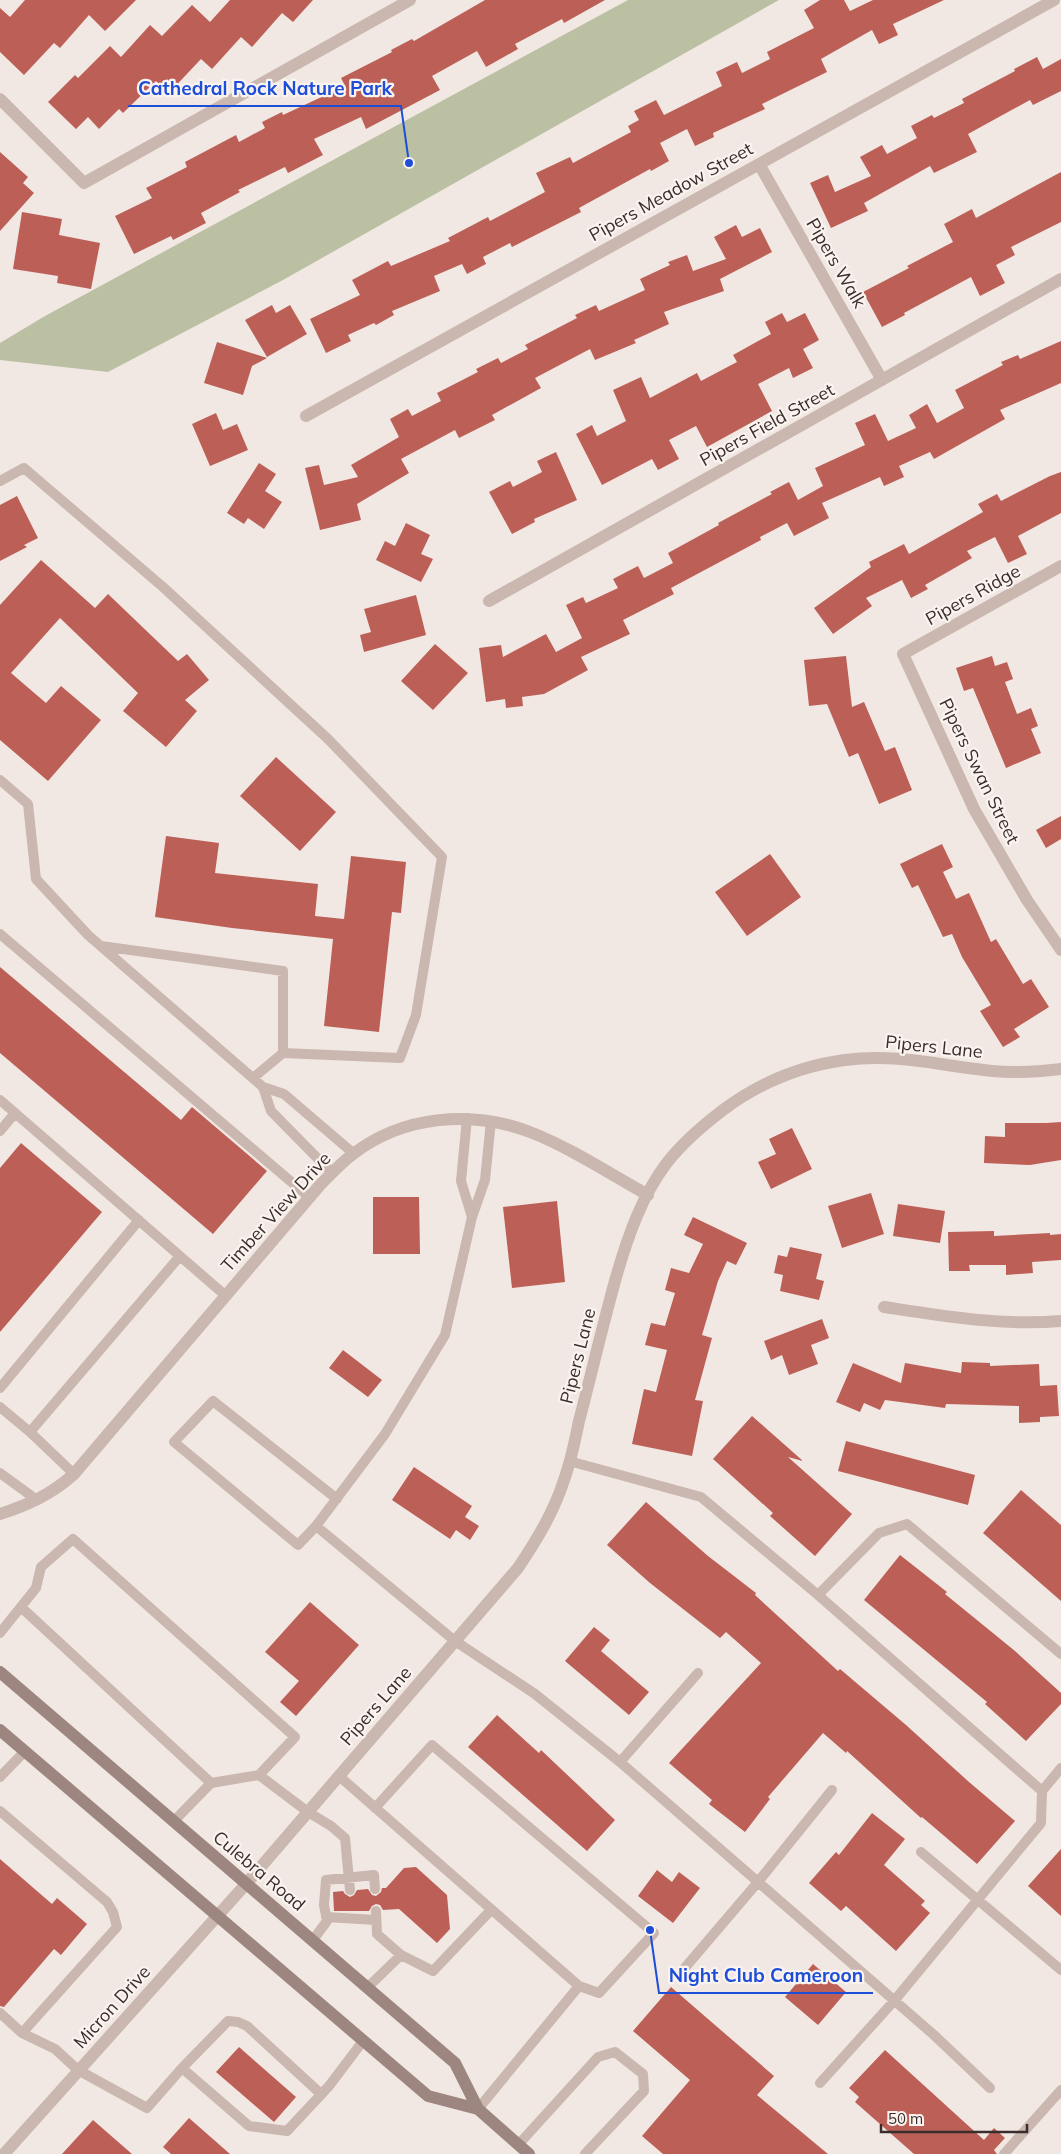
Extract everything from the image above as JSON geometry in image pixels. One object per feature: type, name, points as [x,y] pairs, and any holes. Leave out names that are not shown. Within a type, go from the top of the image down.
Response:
[{"type":"main road","name":"Culebra Road","points":[[0,1672],[455,2063],[478,2109],[529,2154]]},
{"type":"main road","name":"Culebra Road","points":[[0,1730],[428,2096],[478,2109]]},
{"type":"street","points":[[0,98],[84,183],[410,0]]},
{"type":"street","name":"Pipers Meadow Street","points":[[306,416],[1054,0]]},
{"type":"street","name":"Pipers Walk","points":[[759,164],[882,380]]},
{"type":"street","name":"Pipers Field Street","points":[[489,601],[1061,279]]},
{"type":"street","name":"Pipers Ridge","points":[[903,654],[1061,566]]},
{"type":"street","name":"Pipers Swan Street","points":[[903,654],[974,809],[1027,900],[1061,950]]},
{"type":"street","name":"Pipers Lane","points":[[246,1884],[518,1568],[535,1543],[560,1490],[569,1461],[615,1280],[632,1230],[648,1195],[675,1153],[713,1117],[748,1092],[767,1082],[805,1068],[846,1060],[884,1057],[916,1059],[992,1071],[1030,1072],[1061,1070]]},
{"type":"street","name":"Timber View Drive","points":[[0,1514],[37,1500],[56,1489],[74,1474],[310,1197],[354,1153],[378,1138],[406,1126],[437,1120],[467,1118],[492,1121],[519,1128],[550,1141],[648,1195]]},
{"type":"street","points":[[884,1307],[978,1321],[1041,1322],[1061,1320]]},
{"type":"street","name":"Micron Drive","points":[[4,2154],[246,1884]]},
{"type":"lane","points":[[0,481],[24,468],[163,587],[328,739],[442,857],[416,1014],[400,1058],[283,1053],[253,1078]]},
{"type":"lane","points":[[0,780],[28,804],[36,879],[100,946],[263,1087],[284,1094],[354,1153]]},
{"type":"lane","points":[[0,934],[310,1197]]},
{"type":"lane","points":[[100,946],[283,972],[283,1053]]},
{"type":"lane","points":[[263,1087],[271,1111],[332,1173]]},
{"type":"lane","points":[[0,1100],[226,1296]]},
{"type":"lane","points":[[0,1130],[15,1113]]},
{"type":"lane","points":[[467,1118],[461,1181],[472,1217]]},
{"type":"lane","points":[[337,1499],[213,1401],[174,1442],[298,1545],[316,1526],[337,1499],[385,1434],[445,1335],[472,1217],[485,1180],[492,1121]]},
{"type":"lane","points":[[0,1388],[139,1220]]},
{"type":"lane","points":[[30,1432],[180,1256]]},
{"type":"lane","points":[[0,1407],[30,1432],[74,1474]]},
{"type":"lane","points":[[569,1461],[701,1497],[818,1594],[1042,1791]]},
{"type":"lane","points":[[0,1473],[37,1500]]},
{"type":"lane","points":[[818,1594],[879,1532],[907,1524],[1061,1654]]},
{"type":"lane","points":[[316,1526],[455,1641],[535,1694],[620,1762],[894,2001],[990,2088]]},
{"type":"lane","points":[[0,1633],[22,1608],[36,1588],[41,1567],[73,1539],[295,1737],[259,1775],[211,1783],[174,1821]]},
{"type":"lane","points":[[22,1608],[211,1783]]},
{"type":"lane","points":[[620,1762],[698,1673]]},
{"type":"lane","points":[[339,1776],[375,1808],[491,1910],[579,1986],[599,1993],[654,1933],[432,1744],[375,1808]]},
{"type":"lane","points":[[0,1777],[24,1751]]},
{"type":"lane","points":[[820,2083],[894,2001],[1041,1823],[1042,1791],[1061,1768]]},
{"type":"lane","points":[[259,1775],[345,1838],[350,1890]]},
{"type":"lane","points":[[684,1970],[832,1790]]},
{"type":"lane","points":[[0,1811],[107,1902],[113,1912],[117,1927],[22,2033]]},
{"type":"lane","points":[[921,1852],[1061,1970]]},
{"type":"lane","points":[[313,1940],[327,1921],[324,1905],[326,1880],[374,1875],[374,1889]]},
{"type":"lane","points":[[326,1917],[376,1915],[376,1934],[401,1955],[433,1971],[491,1910]]},
{"type":"lane","points":[[368,1987],[401,1955]]},
{"type":"lane","points":[[478,2109],[579,1986]]},
{"type":"lane","points":[[0,2013],[22,2033],[56,2049],[78,2070],[148,2108],[182,2068],[228,2021],[238,2022],[247,2026],[321,2094]]},
{"type":"lane","points":[[182,2068],[249,2126],[287,2131],[321,2094],[363,2041]]},
{"type":"lane","points":[[518,2145],[598,2057],[615,2052],[643,2074],[644,2091],[585,2154]]},
{"type":"lane","points":[[1004,2154],[1061,2090]]},
{"type":"green space","points":[[628,0],[779,0],[283,280],[108,372],[0,360],[0,343],[45,316]]},
{"type":"building","points":[[25,0],[136,0],[105,31],[89,15],[60,48],[54,43],[24,75],[0,52],[0,8],[10,17]]},
{"type":"building","points":[[230,0],[313,0],[293,22],[282,13],[252,47],[241,37],[212,69],[201,59],[169,93],[156,81],[123,113],[119,109],[99,129],[88,117],[76,129],[48,102],[75,75],[78,78],[110,46],[121,57],[150,25],[162,36],[192,5],[210,22]]},
{"type":"building","points":[[485,0],[605,0],[564,23],[562,19],[515,44],[518,49],[486,67],[477,51],[432,76],[440,90],[366,129],[361,117],[314,139],[323,155],[288,173],[285,167],[238,190],[240,192],[201,213],[206,223],[173,240],[171,236],[134,254],[115,216],[152,198],[146,188],[187,167],[185,162],[236,135],[239,142],[265,128],[262,122],[282,112],[283,115],[345,86],[341,78],[392,52],[391,50],[412,39],[414,41]]},
{"type":"building","points":[[820,0],[844,0],[850,11],[873,0],[944,0],[893,24],[898,35],[879,44],[872,30],[821,59],[827,72],[762,104],[765,109],[713,133],[714,137],[695,146],[687,129],[660,143],[669,161],[651,171],[650,169],[579,208],[581,212],[512,247],[510,243],[483,257],[486,264],[467,274],[462,264],[434,276],[440,291],[392,311],[394,315],[376,325],[374,323],[348,335],[351,341],[326,353],[310,319],[360,295],[352,280],[388,261],[391,266],[450,241],[448,238],[488,217],[490,221],[545,192],[536,173],[570,157],[573,163],[631,132],[628,126],[639,120],[634,111],[656,100],[664,115],[722,86],[716,72],[737,62],[742,73],[770,59],[767,52],[814,28],[804,10]]},
{"type":"building","points":[[1037,57],[1043,69],[1061,59],[1061,91],[1033,105],[1030,100],[968,134],[977,152],[934,173],[930,166],[864,203],[868,211],[831,228],[810,183],[828,175],[835,192],[871,176],[860,157],[882,145],[887,154],[917,138],[911,126],[932,115],[934,118],[964,103],[962,99]]},
{"type":"building","points":[[0,152],[28,177],[23,183],[34,193],[0,231]]},
{"type":"building","points":[[1061,172],[1061,222],[1011,247],[1015,255],[996,265],[1005,283],[980,296],[971,277],[882,327],[863,292],[953,242],[944,224],[972,209],[976,218]]},
{"type":"building","points":[[22,212],[62,219],[59,235],[100,243],[91,289],[57,283],[58,276],[13,269]]},
{"type":"building","points":[[736,225],[742,237],[760,228],[772,252],[720,279],[724,291],[664,312],[669,324],[634,340],[636,343],[595,360],[590,349],[535,378],[541,388],[492,415],[495,420],[459,438],[455,430],[401,459],[409,473],[357,504],[361,520],[320,530],[305,468],[319,465],[324,485],[358,477],[351,465],[399,437],[390,419],[408,409],[412,416],[441,401],[437,393],[478,372],[476,369],[498,358],[501,363],[528,349],[525,345],[577,318],[575,315],[596,305],[599,311],[645,290],[640,279],[670,265],[668,262],[687,255],[693,271],[726,259],[714,237]]},
{"type":"building","points":[[272,305],[276,313],[290,305],[307,334],[267,357],[245,320]]},
{"type":"building","points":[[782,313],[787,322],[805,313],[819,340],[803,349],[813,368],[793,378],[789,368],[758,384],[772,411],[707,447],[696,426],[669,440],[679,459],[658,470],[652,459],[602,485],[576,434],[592,425],[597,436],[626,421],[613,390],[641,377],[650,398],[697,373],[701,381],[737,362],[733,355],[771,334],[765,322]]},
{"type":"building","points":[[1061,341],[1061,383],[1000,410],[1005,419],[934,459],[930,452],[899,466],[904,477],[884,486],[880,477],[822,503],[829,518],[794,536],[787,523],[760,537],[761,540],[671,588],[674,594],[623,620],[630,634],[581,657],[588,670],[544,694],[522,697],[523,706],[506,708],[505,699],[486,702],[479,648],[501,645],[503,657],[546,634],[556,652],[582,638],[566,605],[583,597],[586,603],[618,588],[613,579],[638,566],[644,578],[673,563],[668,553],[772,494],[770,492],[789,482],[798,500],[823,486],[815,468],[865,445],[855,423],[875,414],[888,441],[916,428],[909,415],[927,404],[937,423],[964,408],[955,390],[1003,365],[1001,362],[1018,355],[1020,359]]},
{"type":"building","points":[[217,342],[267,358],[252,366],[243,395],[204,383]]},
{"type":"building","points":[[216,413],[223,430],[237,424],[248,450],[210,466],[192,424]]},
{"type":"building","points":[[556,452],[577,500],[534,519],[535,522],[512,534],[489,492],[510,481],[513,487],[542,472],[537,461]]},
{"type":"building","points":[[259,463],[276,474],[265,491],[282,502],[264,529],[248,518],[244,524],[227,513]]},
{"type":"building","points":[[1061,472],[1061,513],[1018,536],[1027,554],[1008,563],[995,537],[967,551],[972,558],[925,585],[928,589],[911,598],[902,580],[866,598],[872,606],[833,634],[814,608],[871,567],[869,562],[904,544],[909,554],[983,512],[978,504],[997,494],[1001,501]]},
{"type":"building","points":[[17,496],[38,538],[24,545],[27,547],[0,561],[0,505]]},
{"type":"building","points":[[406,523],[430,535],[421,554],[433,559],[421,582],[376,560],[385,541],[395,546]]},
{"type":"building","points":[[41,560],[95,608],[108,594],[178,661],[187,654],[209,680],[185,700],[197,711],[166,747],[123,711],[138,693],[60,618],[11,673],[46,703],[61,686],[101,720],[48,781],[0,740],[0,605]]},
{"type":"building","points":[[416,595],[426,635],[364,652],[360,635],[371,632],[364,609]]},
{"type":"building","points":[[435,644],[468,673],[433,710],[401,681]]},
{"type":"building","points":[[846,656],[852,707],[864,702],[885,751],[895,747],[912,790],[879,804],[858,753],[849,757],[827,704],[809,706],[804,660]]},
{"type":"building","points":[[992,656],[995,666],[1007,662],[1013,679],[1005,682],[1017,714],[1031,708],[1038,726],[1031,729],[1041,753],[1006,768],[973,688],[964,691],[956,668]]},
{"type":"building","points":[[276,757],[336,812],[300,851],[240,796]]},
{"type":"building","points":[[1061,816],[1061,839],[1046,848],[1036,830]]},
{"type":"building","points":[[166,836],[219,843],[215,873],[318,884],[315,916],[344,919],[351,856],[406,862],[401,913],[392,912],[379,1032],[324,1026],[333,939],[155,917]]},
{"type":"building","points":[[942,844],[953,867],[943,872],[956,899],[969,893],[991,942],[996,939],[1023,984],[1031,979],[1049,1007],[1014,1029],[1020,1037],[1003,1047],[980,1011],[991,1005],[962,957],[952,934],[943,937],[918,885],[912,888],[900,864]]},
{"type":"building","points":[[770,854],[801,897],[747,936],[715,892]]},
{"type":"building","points":[[0,967],[181,1120],[192,1107],[267,1171],[213,1234],[0,1053]]},
{"type":"building","points":[[1061,1122],[1061,1160],[1030,1165],[984,1163],[985,1136],[1005,1137],[1005,1123]]},
{"type":"building","points":[[792,1128],[812,1169],[771,1189],[758,1162],[776,1154],[769,1139]]},
{"type":"building","points":[[21,1143],[102,1212],[0,1332],[0,1168]]},
{"type":"building","points":[[871,1193],[884,1234],[842,1248],[828,1206]]},
{"type":"building","points":[[373,1197],[419,1197],[420,1254],[373,1254]]},
{"type":"building","points":[[557,1201],[565,1282],[512,1288],[503,1207]]},
{"type":"building","points":[[898,1204],[945,1211],[940,1243],[893,1236]]},
{"type":"building","points":[[693,1217],[747,1243],[736,1265],[727,1261],[718,1281],[702,1335],[712,1338],[695,1400],[703,1401],[692,1456],[632,1444],[644,1389],[656,1392],[667,1350],[645,1345],[651,1323],[665,1326],[675,1293],[665,1290],[671,1268],[689,1273],[703,1244],[684,1235]]},
{"type":"building","points":[[994,1231],[994,1236],[1061,1234],[1061,1260],[1032,1262],[1033,1273],[1006,1275],[1006,1265],[969,1265],[970,1271],[949,1271],[948,1232]]},
{"type":"building","points":[[790,1247],[822,1254],[816,1279],[824,1281],[819,1300],[780,1291],[783,1275],[774,1273],[778,1255],[787,1257]]},
{"type":"building","points":[[822,1319],[829,1338],[811,1345],[818,1364],[789,1375],[782,1355],[771,1360],[764,1341]]},
{"type":"building","points":[[343,1350],[382,1380],[368,1397],[329,1368]]},
{"type":"building","points":[[962,1362],[990,1363],[990,1366],[1039,1364],[1040,1386],[1057,1385],[1059,1416],[1040,1417],[1040,1422],[1019,1423],[1019,1406],[946,1404],[945,1408],[885,1400],[880,1410],[864,1403],[860,1412],[836,1402],[853,1363],[901,1383],[905,1363],[961,1373]]},
{"type":"building","points":[[752,1416],[803,1461],[788,1457],[852,1514],[815,1556],[770,1516],[773,1513],[713,1459]]},
{"type":"building","points":[[846,1441],[975,1475],[968,1505],[838,1471]]},
{"type":"building","points":[[414,1467],[472,1506],[465,1517],[479,1526],[470,1540],[456,1530],[450,1539],[392,1500]]},
{"type":"building","points":[[1021,1490],[1061,1525],[1061,1601],[983,1533]]},
{"type":"building","points":[[646,1502],[708,1556],[756,1593],[755,1595],[838,1671],[840,1669],[1015,1821],[977,1864],[921,1818],[847,1751],[846,1753],[823,1733],[768,1797],[770,1799],[745,1832],[709,1804],[712,1800],[669,1763],[761,1663],[726,1632],[720,1638],[650,1583],[607,1545]]},
{"type":"building","points":[[900,1555],[947,1592],[945,1594],[1015,1651],[1061,1693],[1061,1704],[1026,1741],[985,1704],[987,1702],[864,1600]]},
{"type":"building","points":[[310,1602],[359,1645],[296,1716],[280,1702],[299,1681],[265,1652]]},
{"type":"building","points":[[594,1627],[610,1640],[601,1651],[649,1692],[629,1715],[565,1661]]},
{"type":"building","points":[[497,1715],[539,1753],[541,1750],[615,1820],[587,1851],[468,1747]]},
{"type":"building","points":[[872,1813],[905,1839],[884,1865],[925,1901],[921,1905],[930,1913],[896,1951],[846,1906],[841,1911],[809,1883],[836,1852],[839,1855]]},
{"type":"building","points":[[1061,1849],[1061,1916],[1028,1886]]},
{"type":"building","points":[[0,1859],[52,1904],[57,1898],[87,1924],[61,1955],[54,1949],[4,2007],[0,2006]]},
{"type":"building","points":[[416,1867],[447,1895],[450,1929],[437,1943],[399,1909],[383,1910],[380,1905],[376,1904],[369,1911],[334,1911],[333,1892],[343,1891],[350,1897],[357,1890],[368,1889],[372,1895],[376,1896],[404,1868]]},
{"type":"building","points":[[657,1870],[672,1882],[679,1872],[700,1888],[673,1923],[638,1896]]},
{"type":"building","points":[[813,1964],[846,1992],[818,2025],[785,1997]]},
{"type":"building","points":[[671,1987],[774,2076],[757,2095],[828,2154],[663,2154],[642,2136],[690,2080],[633,2031]]},
{"type":"building","points":[[239,2047],[296,2097],[274,2122],[216,2072]]},
{"type":"building","points":[[885,2050],[984,2140],[994,2128],[1005,2138],[994,2150],[997,2154],[914,2154],[855,2102],[859,2097],[849,2088]]},
{"type":"building","points":[[189,2118],[230,2154],[171,2154],[163,2147]]},
{"type":"building","points":[[93,2120],[132,2154],[62,2154]]},
{"type":"place","name":"Cathedral Rock Nature Park","points":[[409,163]]},
{"type":"place","name":"Night Club Cameroon","points":[[650,1930]]}]
